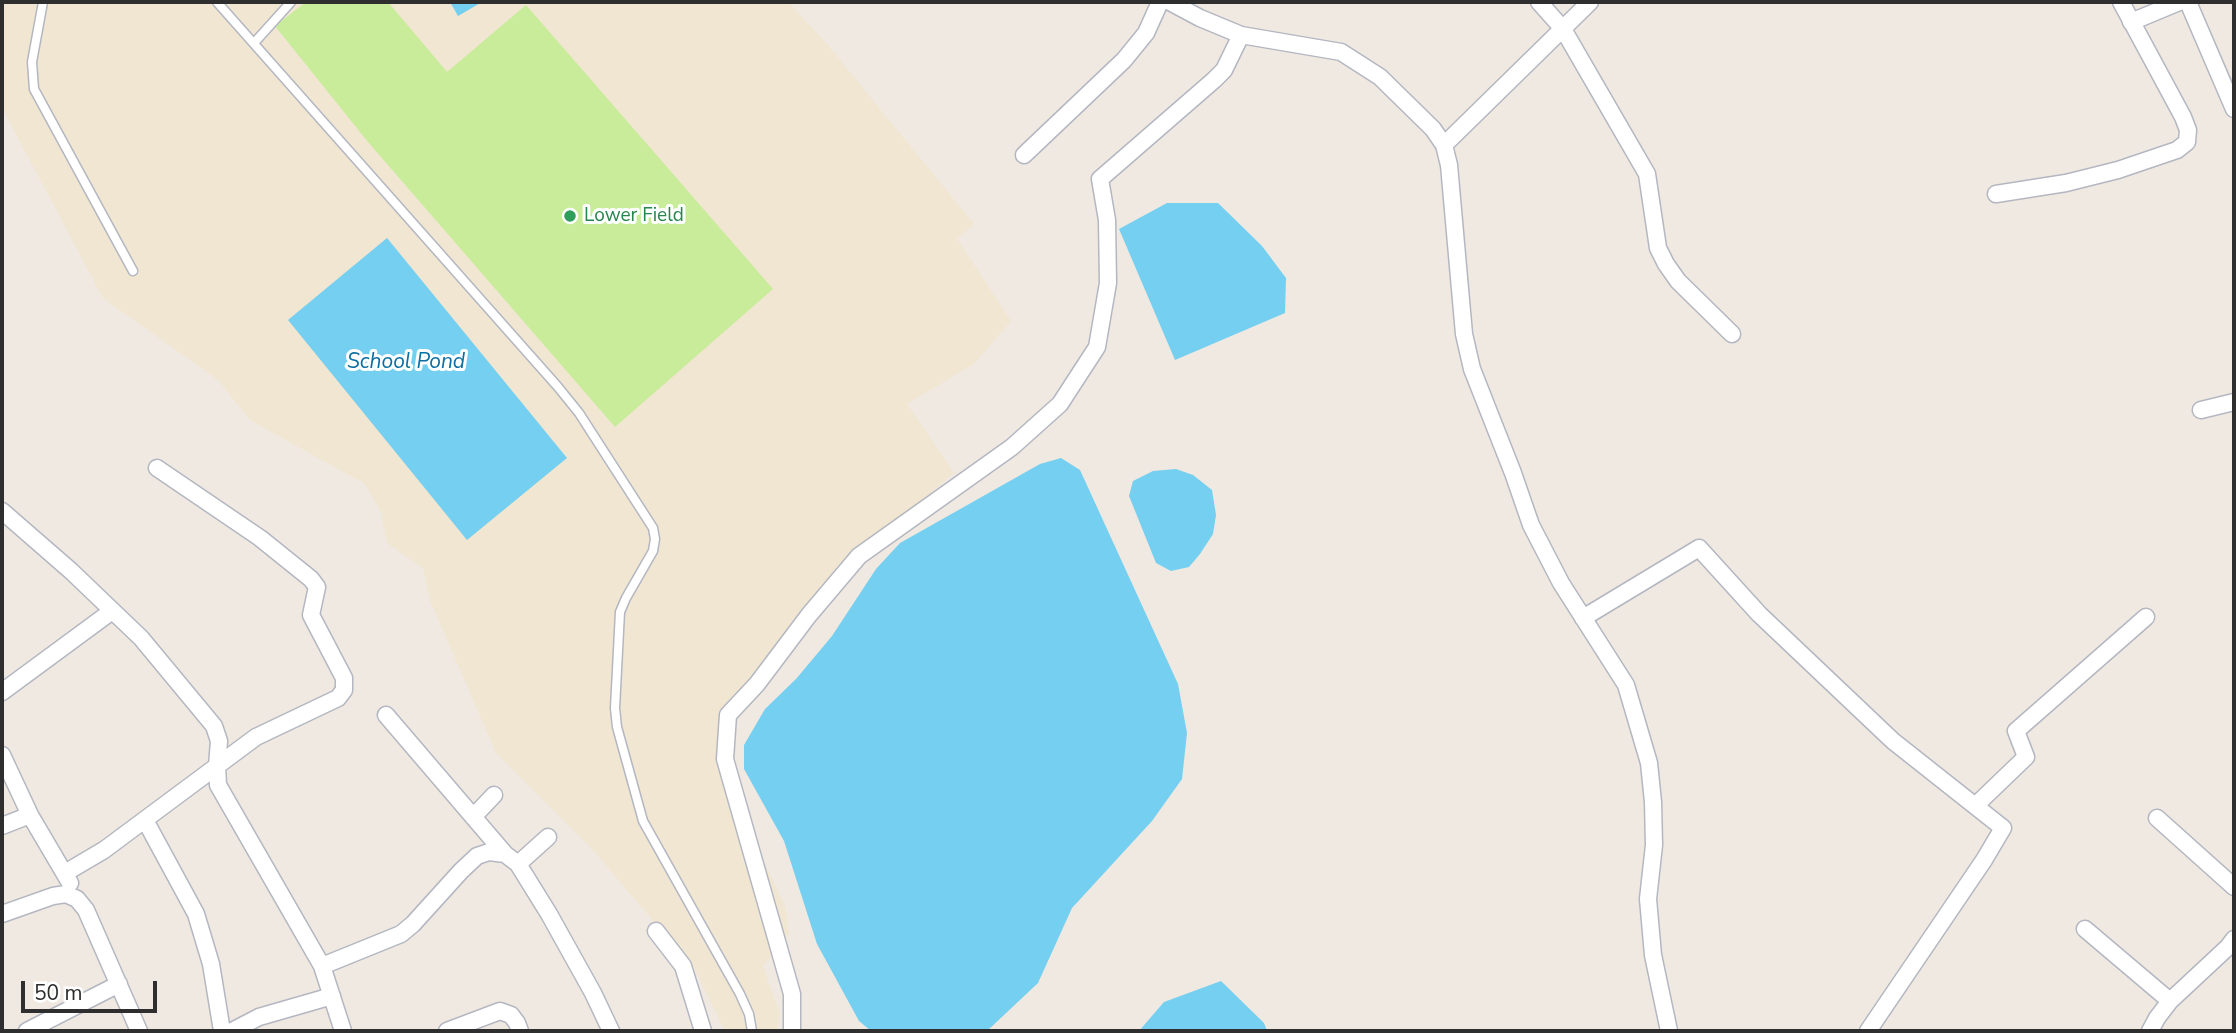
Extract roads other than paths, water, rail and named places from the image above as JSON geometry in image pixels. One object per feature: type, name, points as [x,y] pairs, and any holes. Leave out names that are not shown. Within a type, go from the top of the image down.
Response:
[{"type":"street","points":[[1024,155],[1124,60],[1146,33],[1160,2]]},
{"type":"street","points":[[1170,2],[1241,35],[1341,52],[1380,77],[1433,129],[1444,145],[1449,164],[1464,334],[1472,369],[1531,524],[1561,583],[1626,685],[1649,763],[1654,845],[1648,899],[1653,955],[1669,1031]]},
{"type":"street","points":[[1539,2],[1563,29],[1647,174],[1658,248],[1665,264],[1678,281],[1732,334]]},
{"type":"street","points":[[1444,145],[1590,2]]},
{"type":"street","points":[[1996,194],[2066,183],[2119,170],[2177,150],[2187,142],[2188,130],[2183,117],[2121,2]]},
{"type":"street","points":[[2131,22],[2179,2]]},
{"type":"street","points":[[2188,2],[2234,109]]},
{"type":"street","points":[[792,1031],[792,994],[726,759],[728,715],[757,684],[809,615],[859,556],[1012,447],[1060,404],[1097,347],[1108,283],[1107,220],[1100,179],[1224,70],[1241,35]]},
{"type":"street","points":[[2201,410],[2234,402]]},
{"type":"street","points":[[65,873],[104,850],[256,737],[338,698],[344,690],[344,678],[311,615],[317,587],[311,579],[261,538],[157,468]]},
{"type":"street","points":[[3,513],[71,571],[112,611],[166,666],[214,726],[219,741],[218,785],[322,966],[343,1031]]},
{"type":"street","points":[[1583,618],[1699,548],[1759,614],[1893,741],[2003,828],[1868,1031]]},
{"type":"street","points":[[2,692],[112,611]]},
{"type":"street","points":[[1975,806],[2026,757],[2016,731],[2146,617]]},
{"type":"street","points":[[386,715],[511,859],[593,993],[611,1031]]},
{"type":"street","points":[[2,755],[30,815],[65,873],[77,900],[86,910],[139,1031]]},
{"type":"street","points":[[473,817],[494,795]]},
{"type":"street","points":[[2,826],[30,815]]},
{"type":"street","points":[[2157,818],[2234,887]]},
{"type":"street","points":[[145,820],[196,914],[211,964],[222,1031]]},
{"type":"street","points":[[322,966],[401,934],[414,924],[477,856],[489,852],[511,859],[548,837]]},
{"type":"street","points":[[2,914],[53,896],[66,894],[77,900]]},
{"type":"street","points":[[2085,929],[2170,1001]]},
{"type":"street","points":[[656,931],[682,966],[703,1031]]},
{"type":"street","points":[[2150,1031],[2170,1001],[2234,939]]},
{"type":"street","points":[[27,1031],[119,984]]},
{"type":"street","points":[[232,1031],[259,1017],[332,996]]},
{"type":"street","points":[[447,1031],[500,1011],[511,1015],[520,1031]]},
{"type":"lane","points":[[43,2],[32,62],[34,89],[133,271]]},
{"type":"lane","points":[[217,2],[558,387],[579,413],[653,528],[653,551],[620,612],[615,708],[617,727],[643,821],[740,994],[749,1014],[752,1031]]},
{"type":"lane","points":[[254,43],[291,2]]},
{"type":"water","points":[[450,2],[482,2],[458,16]]},
{"type":"water","points":[[1167,203],[1218,203],[1262,246],[1286,278],[1285,313],[1175,360],[1119,229]]},
{"type":"water","name":"School Pond","points":[[387,238],[567,458],[467,540],[288,320]]},
{"type":"water","points":[[1061,458],[1080,470],[1178,684],[1187,733],[1182,779],[1152,821],[1072,908],[1038,983],[987,1031],[871,1031],[859,1021],[817,944],[784,841],[744,769],[744,745],[765,709],[796,679],[832,636],[876,569],[900,543],[1040,464]]},
{"type":"water","points":[[1176,469],[1193,475],[1212,490],[1216,515],[1213,534],[1200,554],[1189,567],[1171,571],[1156,563],[1129,496],[1133,481],[1153,471]]},
{"type":"water","points":[[1221,981],[1264,1023],[1267,1031],[1139,1031],[1164,1002]]},
{"type":"place","name":"Lower Field","points":[[570,216]]}]
